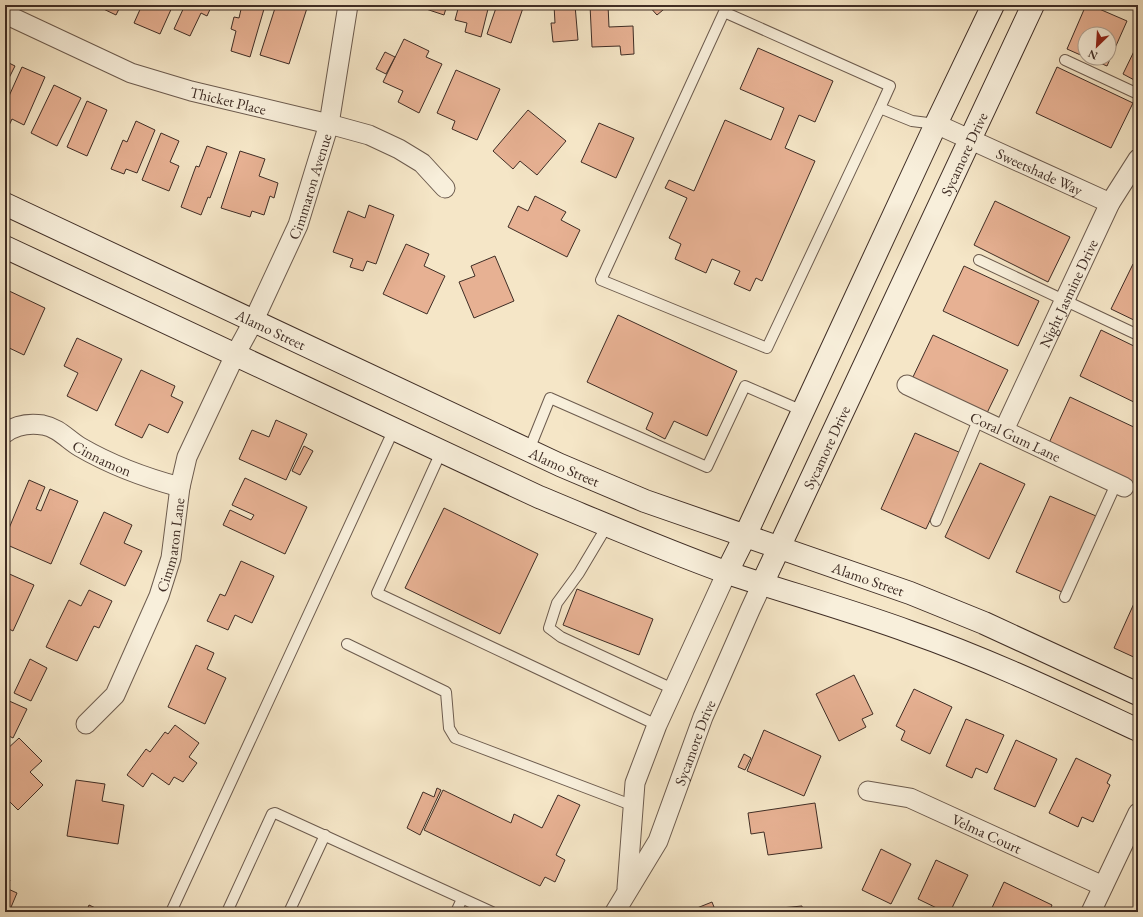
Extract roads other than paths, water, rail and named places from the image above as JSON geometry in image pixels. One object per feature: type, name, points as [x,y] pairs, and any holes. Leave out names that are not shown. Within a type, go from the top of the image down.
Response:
[{"type":"main road","name":"Sycamore Drive","points":[[727,572],[993,5]]},
{"type":"main road","name":"Sycamore Drive","points":[[762,584],[1033,5]]},
{"type":"main road","name":"Alamo Street","points":[[5,204],[253,322],[560,465],[645,501],[910,593],[984,623],[1138,694]]},
{"type":"main road","points":[[5,247],[441,452],[607,526],[727,572],[909,631],[990,662],[1138,730]]},
{"type":"street","name":"Cimmaron Avenue","points":[[234,355],[253,322],[298,225],[329,124],[348,5]]},
{"type":"street","name":"Thicket Place","points":[[5,14],[131,73],[191,91],[369,135],[399,149],[422,163],[445,188]]},
{"type":"street","name":"Sweetshade Way","points":[[936,124],[1110,203]]},
{"type":"street","name":"Night Jasmine Drive","points":[[1004,430],[1110,203],[1138,160]]},
{"type":"street","name":"Cimmaron Lane","points":[[86,724],[114,695],[159,596],[171,558],[180,487],[187,457],[234,355]]},
{"type":"street","name":"Coral Gum Lane","points":[[908,385],[1120,486]]},
{"type":"street","name":"Cinnamon","points":[[5,433],[9,430],[24,425],[44,425],[59,431],[79,447],[132,472],[180,487]]},
{"type":"street","name":"Sycamore Drive","points":[[627,891],[635,783],[657,725],[727,572]]},
{"type":"street","name":"Sycamore Drive","points":[[615,912],[658,841],[702,717],[762,584]]},
{"type":"street","name":"Velma Court","points":[[868,791],[910,798],[1103,886]]},
{"type":"street","points":[[1091,912],[1138,813]]},
{"type":"lane","points":[[724,12],[890,86],[880,108],[767,348],[601,280],[724,12]]},
{"type":"lane","points":[[1065,60],[1138,94]]},
{"type":"lane","points":[[880,108],[912,121],[936,124]]},
{"type":"lane","points":[[979,260],[1138,335]]},
{"type":"lane","points":[[529,450],[550,398],[707,467],[745,386],[803,411]]},
{"type":"lane","points":[[936,521],[979,418]]},
{"type":"lane","points":[[171,912],[394,429]]},
{"type":"lane","points":[[441,452],[377,593],[657,725]]},
{"type":"lane","points":[[1065,597],[1120,486]]},
{"type":"lane","points":[[607,526],[579,573],[557,604],[549,628],[561,637],[673,689]]},
{"type":"lane","points":[[347,644],[446,692],[449,728],[455,738],[634,806]]},
{"type":"lane","points":[[227,912],[272,814],[278,813],[492,912]]},
{"type":"lane","points":[[289,912],[325,835]]},
{"type":"lane","points":[[456,912],[462,899]]}]
